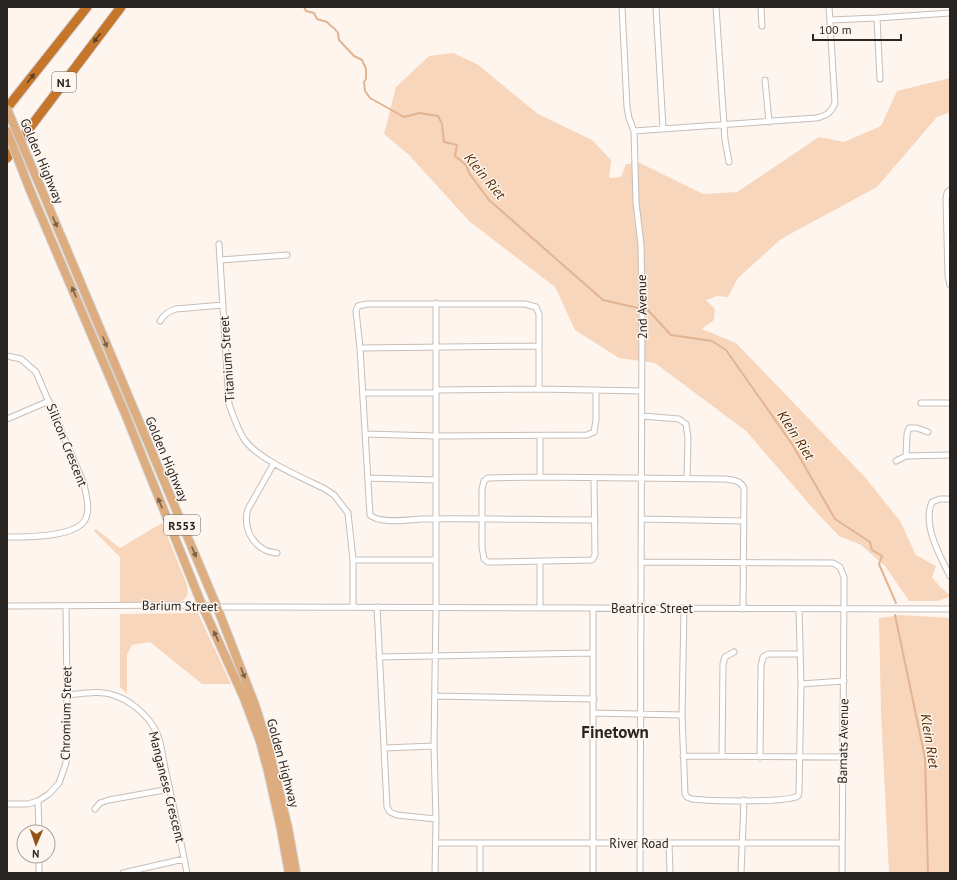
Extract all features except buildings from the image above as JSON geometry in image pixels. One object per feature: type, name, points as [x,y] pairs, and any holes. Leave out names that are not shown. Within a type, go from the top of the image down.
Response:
[{"type":"highway","name":"N1","points":[[7,109],[87,7]]},
{"type":"highway","name":"N1","points":[[7,158],[120,7]]},
{"type":"main road","name":"Golden Highway","points":[[7,109],[217,607],[255,705],[268,746],[288,828],[296,873]]},
{"type":"main road","name":"Golden Highway","points":[[7,132],[30,190],[124,411],[202,605],[244,698],[260,741],[277,808],[289,873]]},
{"type":"street","name":"2nd Avenue","points":[[622,7],[627,107],[634,131],[636,208],[641,258],[642,478],[640,873]]},
{"type":"street","points":[[656,7],[663,128]]},
{"type":"street","points":[[716,7],[725,147],[729,162]]},
{"type":"street","points":[[761,7],[762,26]]},
{"type":"street","points":[[634,131],[769,122],[824,116],[832,110],[835,103],[829,7]]},
{"type":"street","points":[[830,20],[950,13]]},
{"type":"street","points":[[877,18],[880,78]]},
{"type":"street","points":[[765,80],[769,122]]},
{"type":"street","points":[[950,190],[947,193],[946,199],[948,276],[950,285]]},
{"type":"street","name":"Titanium Street","points":[[219,244],[229,404],[244,440],[263,457],[334,495],[348,513],[353,560],[353,607]]},
{"type":"street","points":[[221,260],[287,255]]},
{"type":"street","points":[[435,873],[436,819],[434,746],[436,655],[436,303]]},
{"type":"street","points":[[538,389],[539,314],[536,307],[531,305],[436,303],[367,304],[358,306],[356,311],[360,348],[370,512],[373,517],[381,520],[595,520]]},
{"type":"street","points":[[160,320],[168,311],[176,309],[223,305]]},
{"type":"street","points":[[360,348],[539,346]]},
{"type":"street","name":"Silicon Crescent","points":[[7,356],[21,359],[36,372],[84,484],[87,499],[85,520],[79,527],[56,534],[7,537]]},
{"type":"street","points":[[363,392],[538,389],[642,392]]},
{"type":"street","points":[[365,434],[436,436],[582,436],[594,432],[596,426],[596,390]]},
{"type":"street","points":[[7,419],[49,401]]},
{"type":"street","points":[[921,403],[950,403]]},
{"type":"street","points":[[642,416],[679,419],[686,424],[688,438],[687,478]]},
{"type":"street","points":[[906,456],[907,434],[909,428],[918,428],[928,432]]},
{"type":"street","points":[[540,436],[540,477]]},
{"type":"street","points":[[896,461],[906,456],[950,455]]},
{"type":"street","points":[[274,463],[248,509],[246,522],[248,532],[256,543],[265,550],[277,554]]},
{"type":"street","points":[[594,478],[595,555],[592,560],[540,562],[486,561],[482,554],[482,489],[485,479],[491,477],[687,478],[736,480],[742,484],[744,488],[743,609]]},
{"type":"street","points":[[369,478],[436,480]]},
{"type":"street","points":[[950,499],[940,499],[932,502],[929,512],[933,541],[950,576]]},
{"type":"street","points":[[641,520],[743,521]]},
{"type":"street","points":[[353,560],[436,560]]},
{"type":"street","points":[[540,562],[540,607]]},
{"type":"street","points":[[641,562],[743,562]]},
{"type":"street","name":"Barnats Avenue","points":[[743,562],[833,563],[842,570],[844,577],[842,873]]},
{"type":"street","name":"Barium Street","points":[[7,606],[202,605],[217,607],[353,607]]},
{"type":"street","name":"Chromium Street","points":[[7,804],[28,804],[38,801],[49,794],[59,783],[66,763],[66,606]]},
{"type":"street","name":"Beatrice Street","points":[[353,607],[950,609]]},
{"type":"street","points":[[377,607],[387,807],[388,810],[397,815],[436,819]]},
{"type":"street","points":[[593,608],[593,873]]},
{"type":"street","points":[[684,608],[682,715],[684,789],[687,797],[696,800],[784,799],[798,796],[800,792],[801,684],[799,609]]},
{"type":"street","points":[[722,756],[723,664],[725,658],[734,652]]},
{"type":"street","points":[[379,657],[593,653]]},
{"type":"street","points":[[760,757],[761,666],[763,657],[768,654],[800,654]]},
{"type":"street","points":[[801,684],[844,681]]},
{"type":"street","name":"Manganese Crescent","points":[[67,695],[112,694],[126,700],[154,727],[170,789],[187,873]]},
{"type":"street","points":[[435,696],[594,699]]},
{"type":"street","points":[[594,713],[682,715]]},
{"type":"street","points":[[385,748],[434,746]]},
{"type":"street","points":[[683,756],[843,757]]},
{"type":"street","points":[[95,809],[100,803],[109,800],[170,789]]},
{"type":"street","points":[[741,873],[744,800]]},
{"type":"street","points":[[38,801],[39,824]]},
{"type":"street","name":"River Road","points":[[436,843],[842,843]]},
{"type":"street","points":[[480,843],[480,873]]},
{"type":"street","points":[[669,843],[670,873]]},
{"type":"street","points":[[123,873],[184,859]]},
{"type":"shaded area","points":[[453,53],[477,64],[538,114],[592,140],[611,160],[609,178],[621,177],[626,164],[640,163],[703,194],[737,192],[819,137],[844,142],[881,126],[897,91],[950,78],[950,112],[937,117],[877,187],[781,239],[738,278],[728,297],[717,296],[706,300],[715,309],[714,320],[702,329],[736,343],[864,476],[900,521],[916,555],[936,566],[932,577],[940,587],[950,595],[950,597],[937,601],[909,601],[885,566],[861,545],[839,536],[817,513],[746,431],[655,363],[619,358],[575,330],[555,287],[469,221],[409,155],[384,134],[396,87],[429,56]]},
{"type":"shaded area","points":[[162,523],[187,585],[188,592],[185,599],[175,603],[120,602],[120,557],[94,531],[96,529],[120,548]]},
{"type":"shaded area","points":[[198,613],[231,684],[202,684],[150,642],[132,645],[127,655],[127,694],[120,687],[120,614]]},
{"type":"shaded area","points":[[901,615],[950,618],[950,873],[889,873],[881,712],[879,618]]},
{"type":"waterway","name":"Klein Riet","points":[[304,7],[306,11],[314,13],[317,19],[327,22],[334,28],[338,33],[339,40],[354,56],[362,60],[366,69],[366,79],[364,82],[365,91],[370,98],[404,117],[419,113],[438,116],[442,124],[444,142],[457,145],[455,156],[466,165],[469,173],[489,200],[603,300],[638,308]]},
{"type":"waterway","name":"Klein Riet","points":[[646,308],[671,335],[712,341],[726,350],[792,444],[835,519],[870,542],[872,550],[882,556],[879,564],[896,603]]},
{"type":"waterway","name":"Klein Riet","points":[[895,615],[925,758],[928,873]]},
{"type":"district","name":"Finetown","points":[[615,732]]}]
